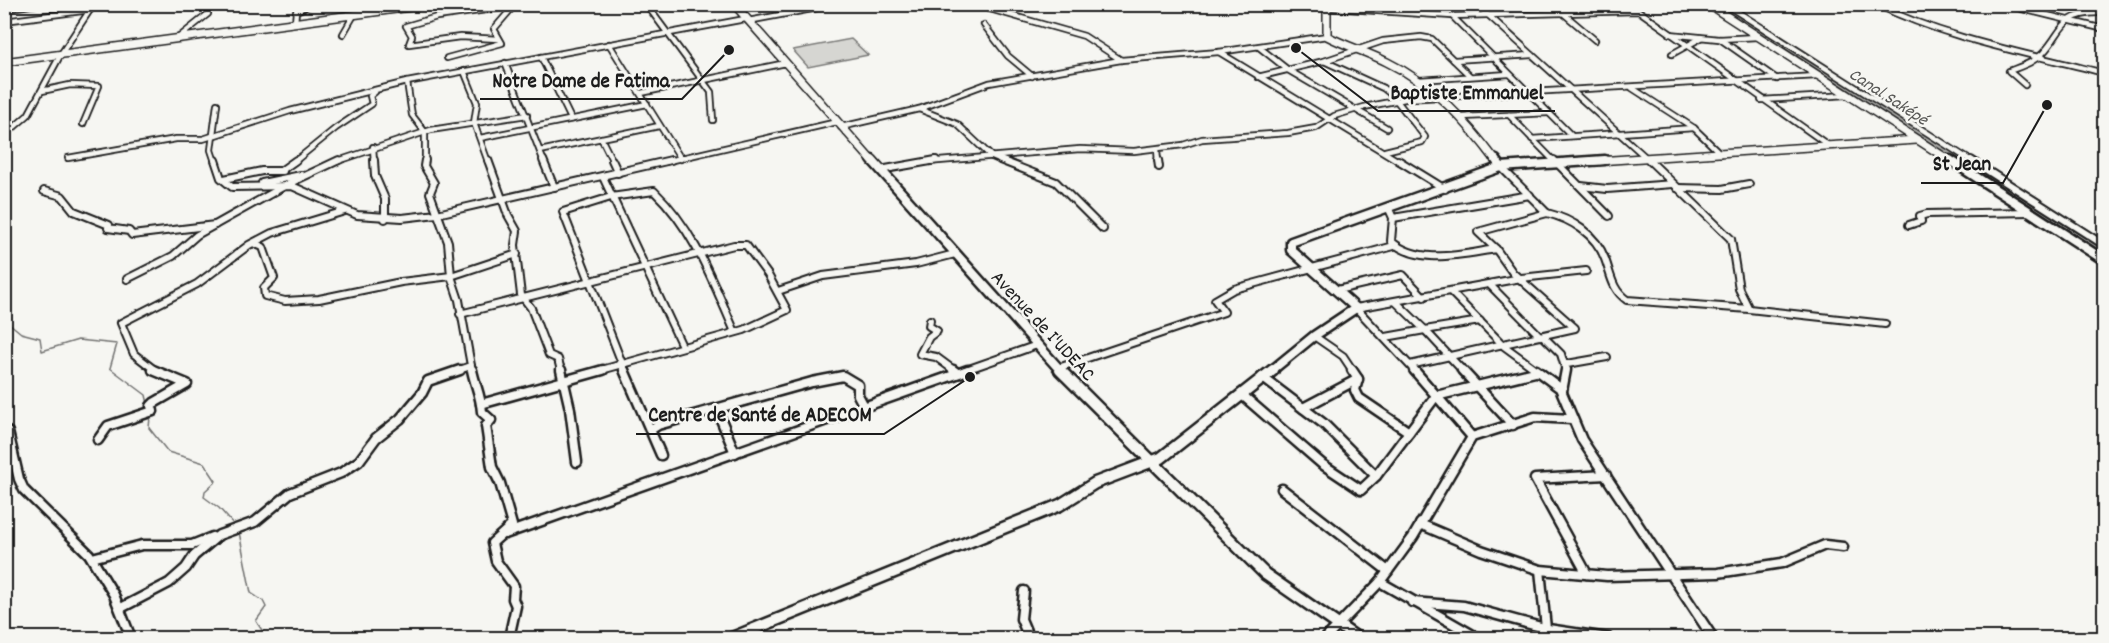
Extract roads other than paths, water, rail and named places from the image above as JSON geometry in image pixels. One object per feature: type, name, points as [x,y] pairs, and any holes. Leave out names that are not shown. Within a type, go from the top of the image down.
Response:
[{"type":"street","points":[[4,9],[37,4]]},
{"type":"street","points":[[178,38],[208,14],[208,4]]},
{"type":"street","points":[[295,23],[296,11],[312,4]]},
{"type":"street","points":[[4,62],[433,4]]},
{"type":"street","points":[[499,39],[467,36],[435,39],[413,45],[409,44],[412,36],[405,26],[437,17],[529,4]]},
{"type":"street","points":[[646,4],[711,92],[713,120]]},
{"type":"street","name":"Avenue de I'UDEAC","points":[[734,4],[954,254],[1058,368],[1150,462],[1258,568],[1357,639]]},
{"type":"street","points":[[68,158],[176,139],[203,140],[290,111],[407,82],[666,33],[839,4]]},
{"type":"street","points":[[972,4],[1084,36],[1121,60]]},
{"type":"street","points":[[1273,4],[1452,16],[1639,11],[1734,81],[1828,145]]},
{"type":"street","points":[[1476,4],[1709,216],[1731,239],[1739,289],[1749,309]]},
{"type":"street","points":[[1707,4],[2104,260]]},
{"type":"street","points":[[1725,4],[2104,245]]},
{"type":"street","points":[[1812,4],[1819,4]]},
{"type":"street","points":[[1875,4],[1921,24],[2104,73]]},
{"type":"street","points":[[2002,4],[2104,29]]},
{"type":"street","points":[[447,58],[502,43],[494,29],[513,7]]},
{"type":"street","points":[[1327,7],[1325,26],[1327,36]]},
{"type":"street","points":[[4,21],[90,10],[61,54],[25,120],[4,136]]},
{"type":"street","points":[[1563,13],[1595,40]]},
{"type":"street","points":[[2025,85],[2009,71],[2026,68],[2040,56],[2065,20],[2074,15],[2098,13]]},
{"type":"street","points":[[343,34],[354,15]]},
{"type":"street","points":[[1452,16],[1571,135]]},
{"type":"street","points":[[7,28],[11,20]]},
{"type":"street","points":[[984,25],[1008,56],[1032,76]]},
{"type":"street","points":[[1668,33],[1719,39],[1758,37]]},
{"type":"street","points":[[218,104],[212,136],[212,157],[224,179],[232,187],[288,185],[306,190],[345,211],[385,219],[436,214],[919,109],[975,86],[1121,60],[1219,52],[1327,36],[1419,80],[1442,97],[1462,117],[1501,167],[1547,213],[1564,218],[1589,235],[1604,255],[1607,270],[1623,299],[1749,309],[1885,324]]},
{"type":"street","points":[[1258,77],[1324,61],[1393,39],[1427,38],[1432,39],[1470,76]]},
{"type":"street","points":[[1672,54],[1701,38]]},
{"type":"street","points":[[1719,39],[1777,79]]},
{"type":"street","points":[[609,44],[681,159]]},
{"type":"street","points":[[1259,47],[1288,70],[1387,128]]},
{"type":"street","points":[[1219,52],[1445,189]]},
{"type":"street","points":[[1454,60],[1533,55]]},
{"type":"street","points":[[541,57],[571,119]]},
{"type":"street","points":[[1324,61],[1383,88],[1425,140],[1384,152]]},
{"type":"street","points":[[505,63],[554,187]]},
{"type":"street","points":[[641,93],[786,63]]},
{"type":"street","points":[[464,71],[477,103],[474,123],[502,199],[517,231],[521,295],[549,355],[558,359],[564,379],[577,462]]},
{"type":"street","points":[[1419,80],[1510,74]]},
{"type":"street","points":[[880,170],[937,159],[992,157],[1080,149],[1134,152],[1202,139],[1312,129],[1329,119],[1395,101],[1818,76]]},
{"type":"street","points":[[407,82],[412,115],[425,132],[427,153],[424,166],[434,183],[430,193],[448,242],[451,276],[471,366],[481,394],[482,412],[491,420],[486,426],[492,467],[500,483],[512,525],[492,543],[492,551],[503,574],[514,586],[513,599],[516,606],[509,639]]},
{"type":"street","points":[[42,91],[70,85],[99,86],[83,124]]},
{"type":"street","points":[[1632,88],[1694,128],[1721,154]]},
{"type":"street","points":[[224,179],[282,170],[318,145],[336,128],[372,104],[370,95],[379,89]]},
{"type":"street","points":[[1761,100],[1848,95]]},
{"type":"street","points":[[480,138],[647,104]]},
{"type":"street","points":[[919,109],[957,124],[992,157],[1056,182],[1103,230]]},
{"type":"street","points":[[1462,117],[1549,113]]},
{"type":"street","points":[[127,279],[174,257],[197,235],[288,185],[373,147],[425,132],[474,123],[500,122],[527,115]]},
{"type":"street","points":[[1509,115],[1609,216]]},
{"type":"street","points":[[540,151],[659,126]]},
{"type":"street","points":[[1532,139],[1694,128]]},
{"type":"street","points":[[601,138],[618,173]]},
{"type":"street","points":[[1472,437],[1386,337],[1291,250],[1291,242],[1445,189],[1501,167],[1917,140]]},
{"type":"street","points":[[373,147],[375,176],[385,199],[385,219]]},
{"type":"street","points":[[1156,149],[1158,167]]},
{"type":"street","points":[[282,170],[288,177]]},
{"type":"street","points":[[239,188],[309,174]]},
{"type":"street","points":[[603,177],[682,346]]},
{"type":"street","points":[[1581,186],[1606,189],[1675,186],[1722,189],[1749,184]]},
{"type":"street","points":[[44,191],[62,196],[74,211],[109,225],[108,228],[129,231],[132,235],[216,225]]},
{"type":"street","points":[[661,455],[622,364],[563,212],[611,197],[654,191],[670,204],[700,254],[735,332]]},
{"type":"street","points":[[1394,218],[1530,195]]},
{"type":"street","points":[[1388,207],[1394,218],[1391,239],[1394,246]]},
{"type":"street","points":[[98,440],[108,426],[150,412],[154,403],[187,384],[153,370],[134,354],[121,323],[197,284],[253,243],[287,228],[345,211]]},
{"type":"street","points":[[1410,365],[1504,346],[1575,328],[1513,273],[1496,249],[1478,231],[1520,222],[1547,213]]},
{"type":"street","points":[[1909,225],[1921,222],[1920,216],[1927,214],[2030,213]]},
{"type":"street","points":[[253,243],[263,247],[274,278],[264,288],[265,296],[285,301],[319,299],[401,282],[451,276],[517,254]]},
{"type":"street","points":[[460,314],[734,245],[746,245],[778,291],[788,310],[735,332],[481,404]]},
{"type":"street","points":[[1058,368],[1224,312],[1216,298],[1234,290],[1309,267],[1394,246],[1432,257],[1496,249]]},
{"type":"street","points":[[778,291],[823,276],[916,264],[954,254]]},
{"type":"street","points":[[732,639],[1006,528],[1059,505],[1095,483],[1172,451],[1314,336],[1356,308],[1521,278],[1586,271]]},
{"type":"street","points":[[1337,290],[1403,275],[1424,297]]},
{"type":"street","points":[[1490,285],[1562,354],[1567,364],[1562,391],[1571,419],[1713,639]]},
{"type":"street","points":[[1451,292],[1504,346],[1562,391]]},
{"type":"street","points":[[1396,302],[1451,356],[1513,425]]},
{"type":"street","points":[[930,320],[929,326],[937,331],[929,337],[920,354],[936,357],[957,373]]},
{"type":"street","points":[[1386,337],[1480,321]]},
{"type":"street","points":[[1314,336],[1343,356],[1358,379]]},
{"type":"street","points":[[504,534],[1037,345]]},
{"type":"street","points":[[1567,364],[1607,357]]},
{"type":"street","points":[[92,558],[142,545],[192,545],[255,522],[290,493],[341,473],[359,461],[376,438],[400,418],[422,393],[428,381],[471,366]]},
{"type":"street","points":[[1241,394],[1306,451],[1356,488],[1365,489],[1436,396],[1535,372]]},
{"type":"street","points":[[650,430],[658,425],[812,382],[843,376],[858,385],[858,395],[864,406]]},
{"type":"street","points":[[1262,377],[1356,453],[1376,476]]},
{"type":"street","points":[[1303,408],[1358,379]]},
{"type":"street","points":[[1358,379],[1354,390],[1359,398],[1408,432]]},
{"type":"street","points":[[717,410],[735,453]]},
{"type":"street","points":[[1326,639],[1388,571],[1420,524],[1472,437],[1535,417],[1571,419]]},
{"type":"street","points":[[4,430],[8,432],[13,445],[22,489],[44,513],[69,532],[92,558],[120,608],[131,639]]},
{"type":"street","points":[[1587,574],[1563,535],[1553,508],[1535,479],[1606,475]]},
{"type":"street","points":[[1282,489],[1388,571]]},
{"type":"street","points":[[1420,524],[1481,550],[1540,570],[1587,574],[1672,576],[1718,573],[1782,562],[1825,545],[1843,547]]},
{"type":"street","points":[[120,608],[169,583],[186,568],[194,556],[219,535]]},
{"type":"street","points":[[1540,570],[1547,634]]},
{"type":"street","points":[[1380,582],[1478,639]]},
{"type":"street","points":[[1024,591],[1021,619],[1029,639]]},
{"type":"street","points":[[1412,602],[1436,600],[1456,603],[1547,634],[1608,639]]},
{"type":"waterway","points":[[4,319],[21,333],[40,338],[42,351],[78,340],[117,344],[110,368],[146,395],[148,404]]},
{"type":"waterway","points":[[150,417],[149,428],[168,452],[204,463],[216,481],[205,491],[204,497],[219,508],[235,526]]},
{"type":"waterway","points":[[239,532],[251,593],[263,601],[266,607],[256,621],[267,638]]},
{"type":"place","name":"Baptiste Emmanuel","points":[[1296,48]]},
{"type":"place","name":"Notre Dame de Fatima","points":[[729,50]]},
{"type":"place","name":"St Jean","points":[[2047,105]]},
{"type":"place","name":"Centre de Santé de ADECOM","points":[[970,377]]},
{"type":"water label","name":"Canal Saképé","points":[[1889,96]]}]
